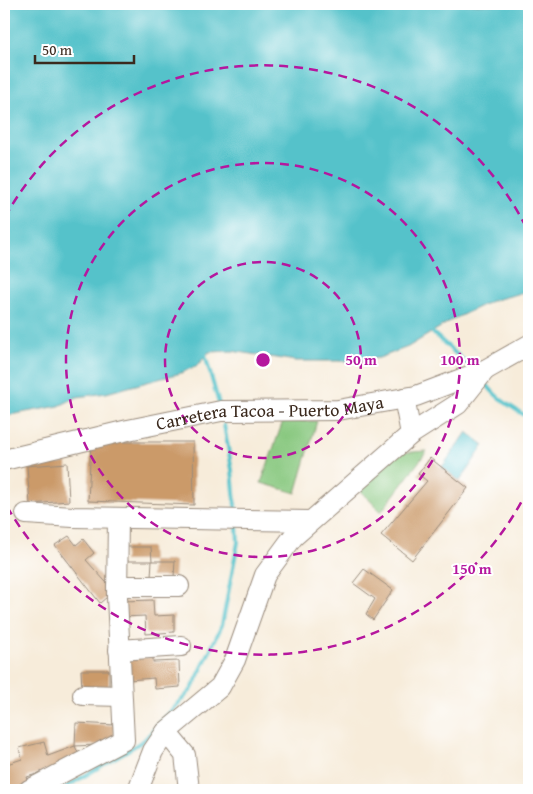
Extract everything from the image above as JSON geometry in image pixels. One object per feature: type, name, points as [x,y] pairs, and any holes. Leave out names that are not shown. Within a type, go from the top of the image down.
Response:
[{"type":"street","name":"Carretera Tacoa - Puerto Maya","points":[[4,460],[128,430],[221,411],[338,410],[416,396],[485,370],[529,345]]},
{"type":"street","points":[[138,790],[152,751],[166,732],[220,687],[235,660],[265,575],[293,537],[412,434],[458,404],[485,370]]},
{"type":"street","points":[[404,398],[412,434]]},
{"type":"street","points":[[26,514],[118,518],[310,521]]},
{"type":"street","points":[[29,790],[124,740],[116,586],[118,518]]},
{"type":"street","points":[[116,586],[178,586]]},
{"type":"street","points":[[119,650],[181,646]]},
{"type":"street","points":[[83,695],[121,696]]},
{"type":"street","points":[[166,732],[185,755],[190,790]]},
{"type":"green space","points":[[283,421],[317,421],[296,493],[261,483]]},
{"type":"green space","points":[[427,451],[381,512],[358,488],[398,453]]},
{"type":"water","points":[[4,4],[529,4],[529,291],[491,301],[452,320],[408,347],[379,358],[349,361],[296,361],[232,351],[209,352],[198,365],[181,373],[106,393],[77,397],[59,406],[4,416]]},
{"type":"water","points":[[467,432],[484,445],[460,481],[442,467]]},
{"type":"building","points":[[91,442],[193,442],[194,505],[88,501]]},
{"type":"building","points":[[430,458],[468,488],[412,560],[381,535],[427,481],[418,474]]},
{"type":"building","points":[[67,463],[69,501],[30,504],[27,466]]},
{"type":"building","points":[[69,536],[76,545],[83,539],[94,553],[86,560],[114,591],[100,603],[55,545]]},
{"type":"building","points":[[125,547],[151,547],[152,561],[124,561]]},
{"type":"building","points":[[152,561],[175,561],[174,577],[151,577]]},
{"type":"building","points":[[364,569],[393,590],[373,620],[366,614],[375,599],[353,583]]},
{"type":"building","points":[[153,600],[154,616],[174,615],[174,632],[146,634],[145,616],[122,617],[122,601]]},
{"type":"building","points":[[153,657],[153,662],[179,661],[180,687],[155,689],[154,678],[128,680],[127,658]]},
{"type":"building","points":[[81,670],[109,670],[109,689],[82,689]]},
{"type":"building","points":[[76,723],[115,725],[114,744],[75,746]]},
{"type":"building","points":[[44,742],[48,756],[75,746],[81,760],[27,777],[31,789],[4,790],[4,765],[22,759],[19,748]]},
{"type":"waterway","points":[[433,333],[472,368]]},
{"type":"waterway","points":[[205,355],[219,404]]},
{"type":"waterway","points":[[484,380],[498,397],[529,418]]},
{"type":"waterway","points":[[224,425],[232,470],[236,514]]},
{"type":"waterway","points":[[61,790],[143,741],[192,689],[222,625],[238,542],[237,526]]}]
